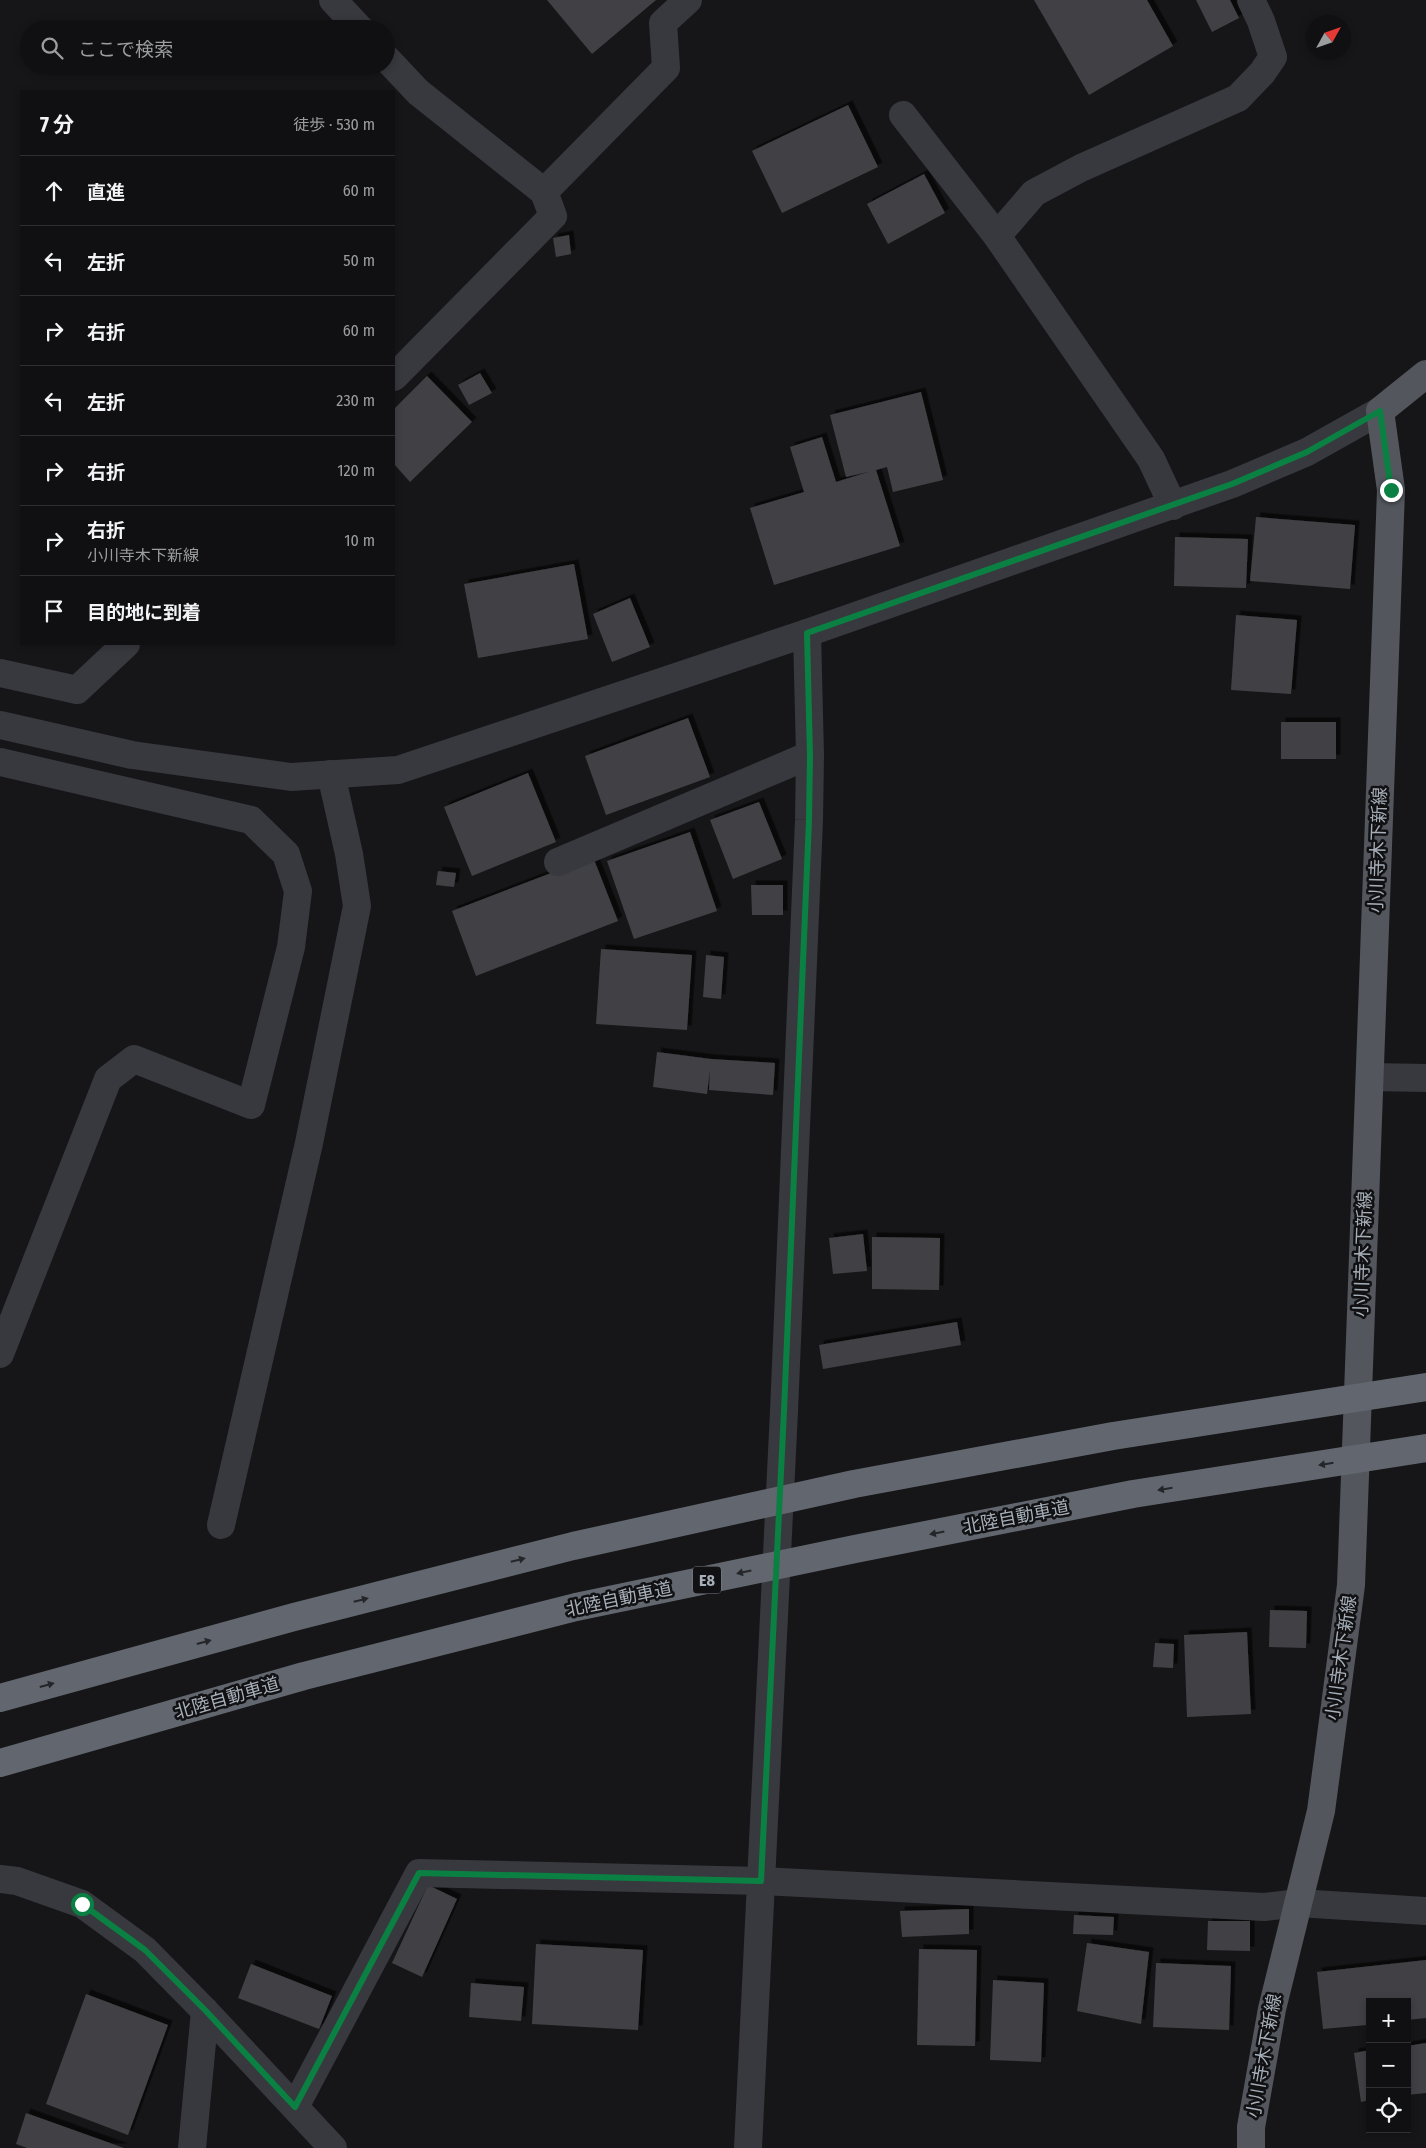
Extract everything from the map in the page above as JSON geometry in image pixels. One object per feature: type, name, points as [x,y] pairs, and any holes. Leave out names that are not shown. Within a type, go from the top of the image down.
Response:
[{"type":"highway","points":[[0,1698],[294,1617],[563,1548],[854,1484],[1113,1436],[1426,1387]]},
{"type":"highway","name":"北陸自動車道","points":[[0,1763],[304,1676],[576,1608],[855,1549],[1133,1494],[1426,1448]]},
{"type":"main road","points":[[1380,411],[1421,383]]},
{"type":"main road","name":"小川寺木下新線","points":[[1250,2148],[1251,2127],[1272,2009],[1321,1811],[1351,1585],[1391,490],[1380,411]]},
{"type":"street","points":[[333,0],[352,20]]},
{"type":"street","points":[[544,192],[666,68],[663,23],[688,0]]},
{"type":"street","points":[[998,236],[1034,193],[1081,168],[1238,98],[1262,73],[1273,57],[1262,21],[1252,0]]},
{"type":"street","points":[[395,68],[418,92],[544,192],[553,216],[395,376]]},
{"type":"street","points":[[903,115],[998,236],[1151,459],[1173,506]]},
{"type":"street","points":[[0,726],[132,755],[291,777],[398,770],[807,633],[1173,506],[1232,484],[1307,452],[1380,411]]},
{"type":"street","points":[[748,2148],[784,1411],[809,820],[810,756],[807,633]]},
{"type":"street","points":[[0,673],[77,690],[125,645]]},
{"type":"street","points":[[558,862],[810,756]]},
{"type":"street","points":[[0,762],[251,820],[286,854],[298,891],[291,947],[251,1105],[134,1059],[108,1079],[0,1354]]},
{"type":"street","points":[[221,1525],[310,1144],[357,906],[349,854],[331,774]]},
{"type":"street","points":[[1370,1076],[1426,1078]]},
{"type":"street","points":[[295,2107],[419,1873],[761,1881],[1264,1907],[1298,1903],[1426,1911]]},
{"type":"street","points":[[0,1879],[17,1881],[82,1904],[145,1950],[206,2011],[333,2148]]},
{"type":"street","points":[[192,2148],[206,2011]]},
{"type":"building","points":[[547,0],[656,0],[592,54]]},
{"type":"building","points":[[1034,0],[1147,0],[1173,46],[1089,95]]},
{"type":"building","points":[[1196,0],[1230,0],[1239,18],[1212,32]]},
{"type":"building","points":[[848,105],[878,167],[782,213],[752,151]]},
{"type":"building","points":[[924,174],[945,213],[888,244],[867,204]]},
{"type":"building","points":[[569,235],[571,254],[556,257],[553,238]]},
{"type":"building","points":[[480,373],[492,393],[469,405],[458,385]]},
{"type":"building","points":[[427,376],[472,422],[410,482],[395,465],[395,408]]},
{"type":"building","points":[[921,392],[943,480],[893,492],[887,467],[876,470],[900,546],[774,585],[750,508],[804,492],[790,447],[822,437],[836,482],[868,472],[846,477],[830,415]]},
{"type":"building","points":[[1256,517],[1355,525],[1350,589],[1250,581]]},
{"type":"building","points":[[1175,537],[1248,539],[1246,588],[1174,586]]},
{"type":"building","points":[[574,564],[588,639],[478,658],[464,584]]},
{"type":"building","points":[[630,598],[650,647],[612,662],[593,614]]},
{"type":"building","points":[[1236,615],[1297,620],[1291,694],[1231,690]]},
{"type":"building","points":[[688,718],[710,777],[606,815],[585,756]]},
{"type":"building","points":[[1281,722],[1336,722],[1336,759],[1281,759]]},
{"type":"building","points":[[528,773],[556,842],[472,876],[444,807]]},
{"type":"building","points":[[759,802],[782,859],[733,879],[710,820]]},
{"type":"building","points":[[690,832],[717,911],[634,939],[607,861]]},
{"type":"building","points":[[593,857],[618,921],[476,976],[452,911]]},
{"type":"building","points":[[438,871],[456,873],[454,887],[436,885]]},
{"type":"building","points":[[751,885],[783,885],[783,915],[752,915]]},
{"type":"building","points":[[601,949],[692,955],[687,1030],[596,1024]]},
{"type":"building","points":[[706,955],[724,957],[721,999],[703,997]]},
{"type":"building","points":[[657,1052],[711,1059],[775,1063],[773,1095],[709,1090],[710,1070],[707,1094],[653,1087]]},
{"type":"building","points":[[863,1234],[867,1271],[833,1274],[829,1238]]},
{"type":"building","points":[[872,1237],[940,1238],[939,1290],[872,1289]]},
{"type":"building","points":[[957,1322],[961,1345],[823,1369],[819,1345]]},
{"type":"building","points":[[1270,1610],[1307,1611],[1306,1648],[1269,1647]]},
{"type":"building","points":[[1247,1632],[1251,1714],[1187,1717],[1184,1635]]},
{"type":"building","points":[[1155,1643],[1174,1644],[1173,1668],[1153,1667]]},
{"type":"building","points":[[428,1885],[457,1899],[422,1977],[392,1963]]},
{"type":"building","points":[[969,1909],[969,1934],[902,1937],[900,1911]]},
{"type":"building","points":[[1074,1915],[1114,1917],[1113,1935],[1073,1934]]},
{"type":"building","points":[[1208,1921],[1250,1921],[1250,1951],[1207,1950]]},
{"type":"building","points":[[1087,1943],[1149,1952],[1141,2024],[1077,2011]]},
{"type":"building","points":[[536,1944],[643,1950],[638,2030],[532,2024]]},
{"type":"building","points":[[919,1949],[977,1950],[975,2046],[917,2045]]},
{"type":"building","points":[[1426,1960],[1426,2018],[1411,2020],[1411,1998],[1366,1998],[1366,2025],[1323,2029],[1317,1972]]},
{"type":"building","points":[[1156,1963],[1231,1966],[1229,2030],[1153,2027]]},
{"type":"building","points":[[251,1964],[332,1996],[319,2029],[238,1998]]},
{"type":"building","points":[[993,1980],[1044,1983],[1041,2062],[990,2060]]},
{"type":"building","points":[[471,1983],[524,1987],[521,2021],[469,2017]]},
{"type":"building","points":[[86,1994],[168,2025],[128,2135],[46,2104]]},
{"type":"building","points":[[1426,2043],[1426,2093],[1411,2095],[1411,2045]]},
{"type":"building","points":[[1366,2051],[1366,2101],[1361,2102],[1354,2053]]},
{"type":"building","points":[[26,2113],[124,2148],[27,2148],[16,2144]]},
{"type":"route","points":[[82,1904],[145,1950],[206,2011],[295,2107],[419,1873],[761,1881],[784,1411],[809,820],[810,756],[807,633],[1232,484],[1307,452],[1380,411],[1391,490]]}]
